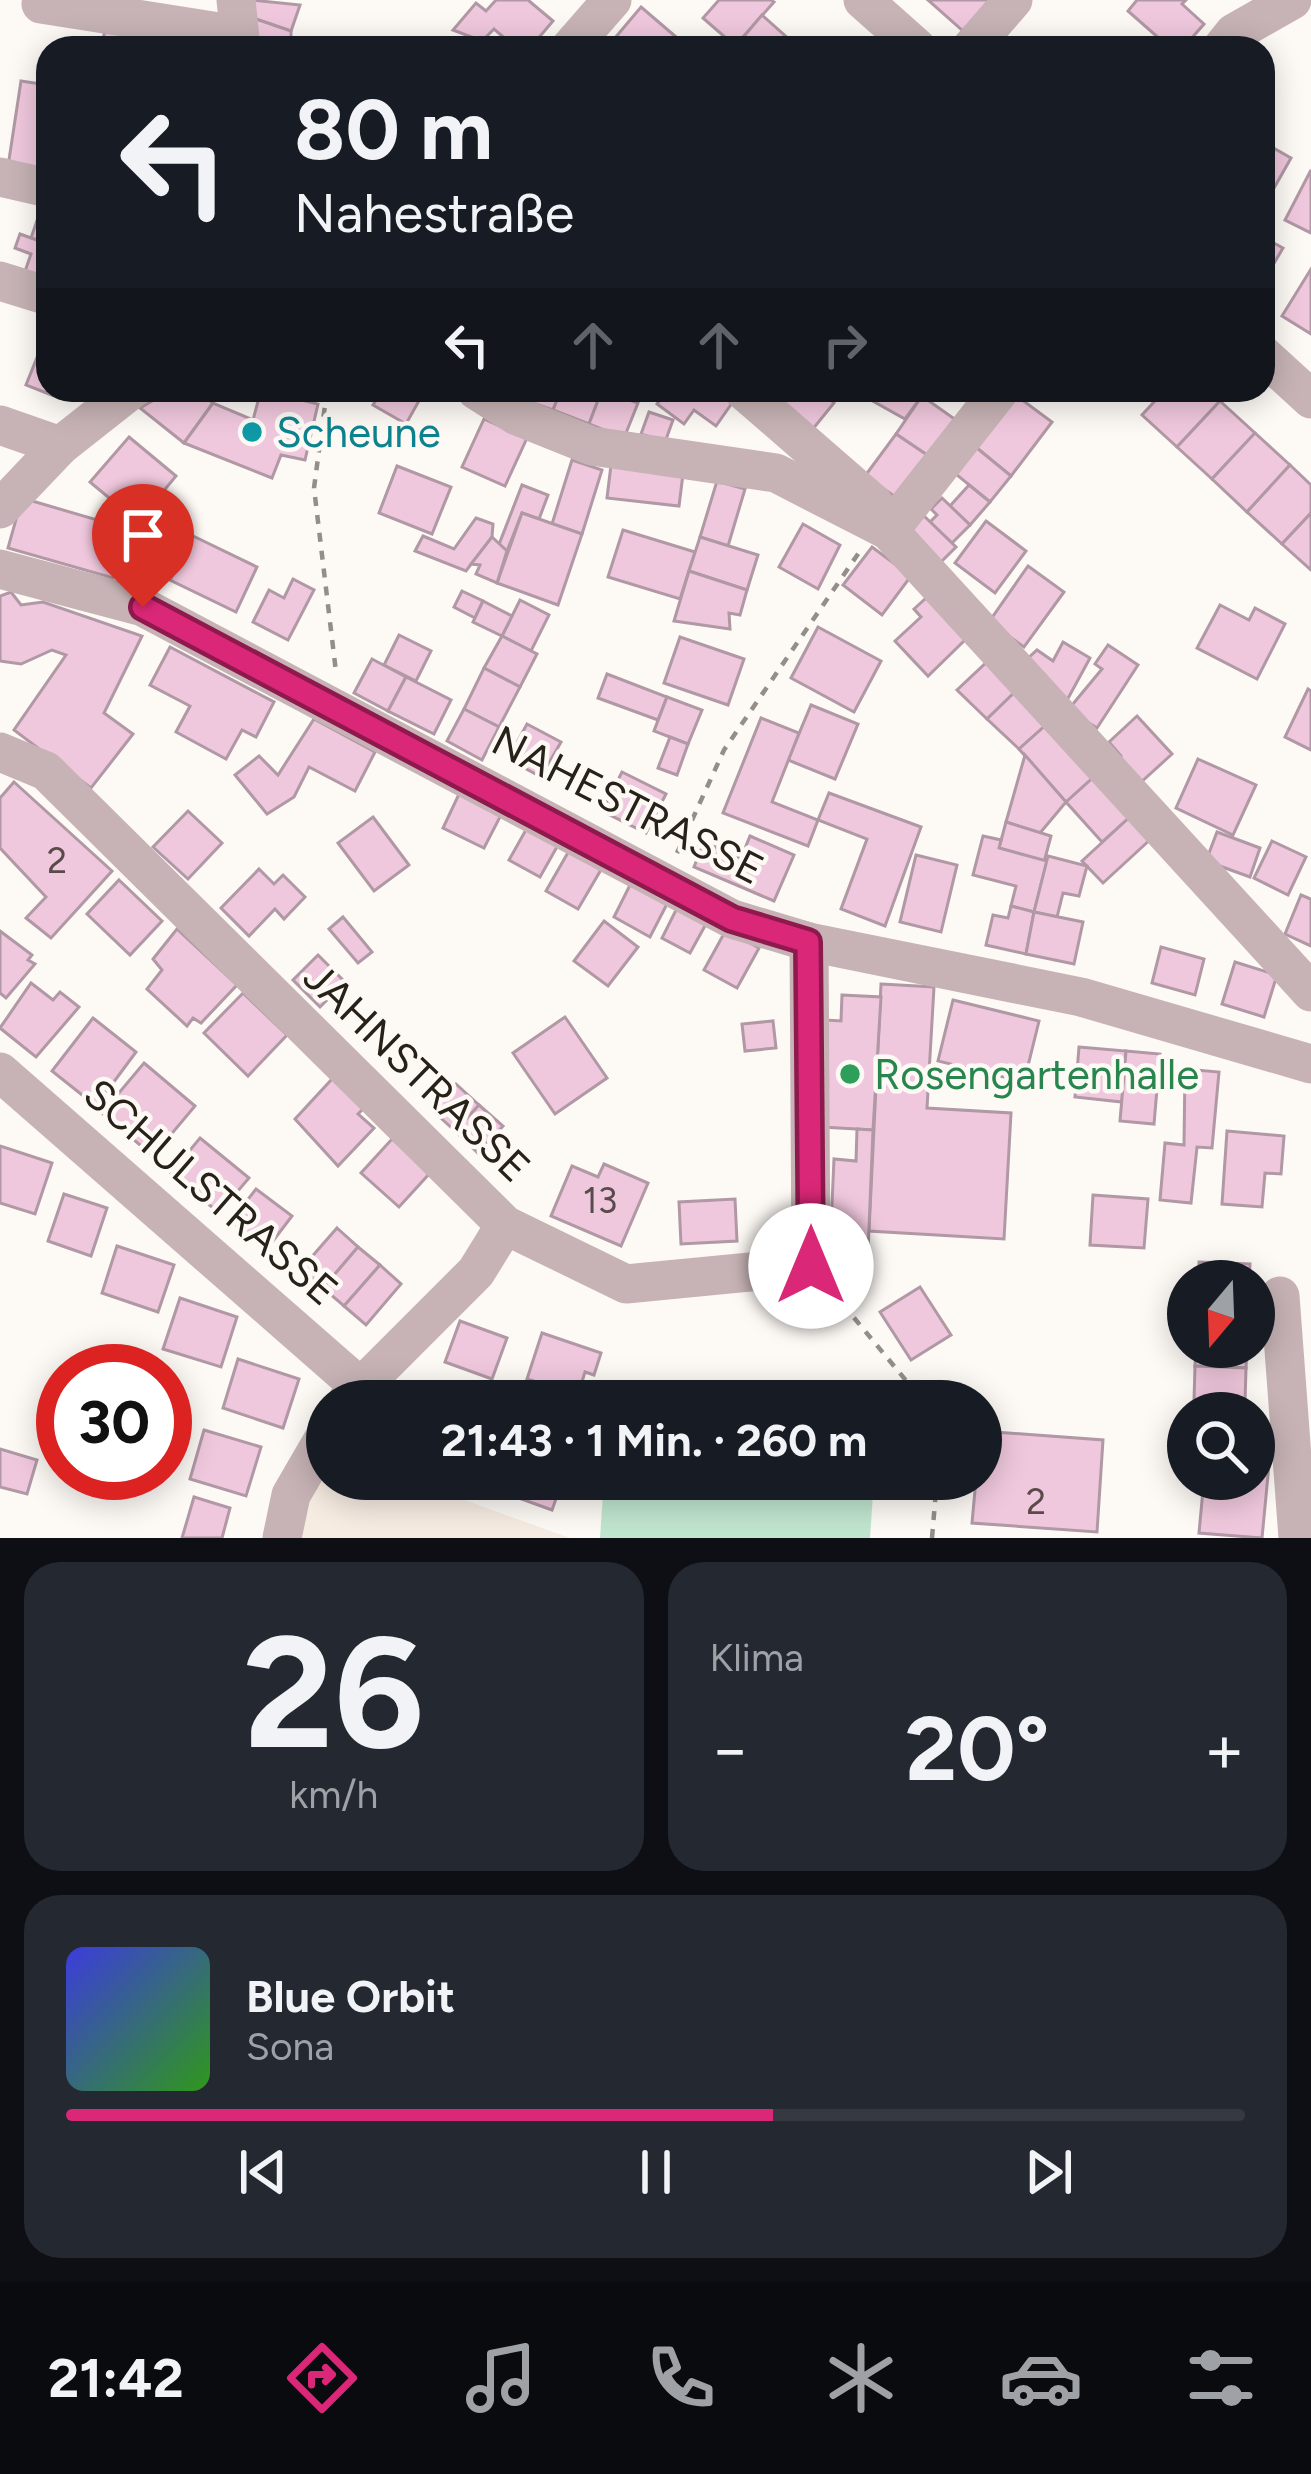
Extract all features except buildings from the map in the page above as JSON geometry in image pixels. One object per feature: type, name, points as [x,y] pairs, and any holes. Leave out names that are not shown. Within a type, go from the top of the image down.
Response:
[{"type":"street","points":[[580,36],[612,0]]},
{"type":"street","points":[[863,0],[904,36]]},
{"type":"street","points":[[982,36],[1013,0]]},
{"type":"street","points":[[40,4],[238,28]]},
{"type":"street","points":[[1232,36],[1295,12]]},
{"type":"street","points":[[0,177],[36,185]]},
{"type":"street","points":[[0,280],[36,292]]},
{"type":"street","points":[[1275,367],[1311,399]]},
{"type":"street","points":[[0,509],[60,446],[116,402]]},
{"type":"street","points":[[495,402],[517,416],[592,446],[776,473],[889,531]]},
{"type":"street","points":[[756,402],[872,502],[889,531],[1311,992]]},
{"type":"street","points":[[889,531],[991,402]]},
{"type":"street","points":[[0,425],[60,446]]},
{"type":"street","name":"NAHESTRASSE","points":[[0,569],[143,607],[341,707],[732,919],[808,942],[1081,997],[1311,1064]]},
{"type":"street","name":"JAHNSTRASSE","points":[[0,752],[46,771],[505,1225],[626,1284],[811,1266]]},
{"type":"street","points":[[808,942],[811,1266]]},
{"type":"street","name":"SCHULSTRASSE","points":[[0,1072],[339,1380]]},
{"type":"street","name":"SCHULSTRASSE","points":[[366,1380],[476,1272],[505,1225]]},
{"type":"street","points":[[1280,1296],[1298,1538]]},
{"type":"street","points":[[282,1538],[291,1495],[306,1469]]},
{"type":"path","points":[[326,402],[314,488],[341,707]]},
{"type":"path","points":[[664,882],[724,750],[856,554]]},
{"type":"path","points":[[811,1266],[904,1380]]},
{"type":"path","points":[[932,1538],[935,1500]]},
{"type":"shaded area","points":[[307,1500],[464,1500],[570,1538],[291,1538]]},
{"type":"green space","points":[[603,1500],[873,1500],[870,1538],[600,1538]]},
{"type":"place","name":"Scheune","points":[[252,432]]},
{"type":"place","name":"Rosengartenhalle","points":[[850,1074]]},
{"type":"route","points":[[143,607],[341,707],[732,919],[808,942],[811,1266]]}]
